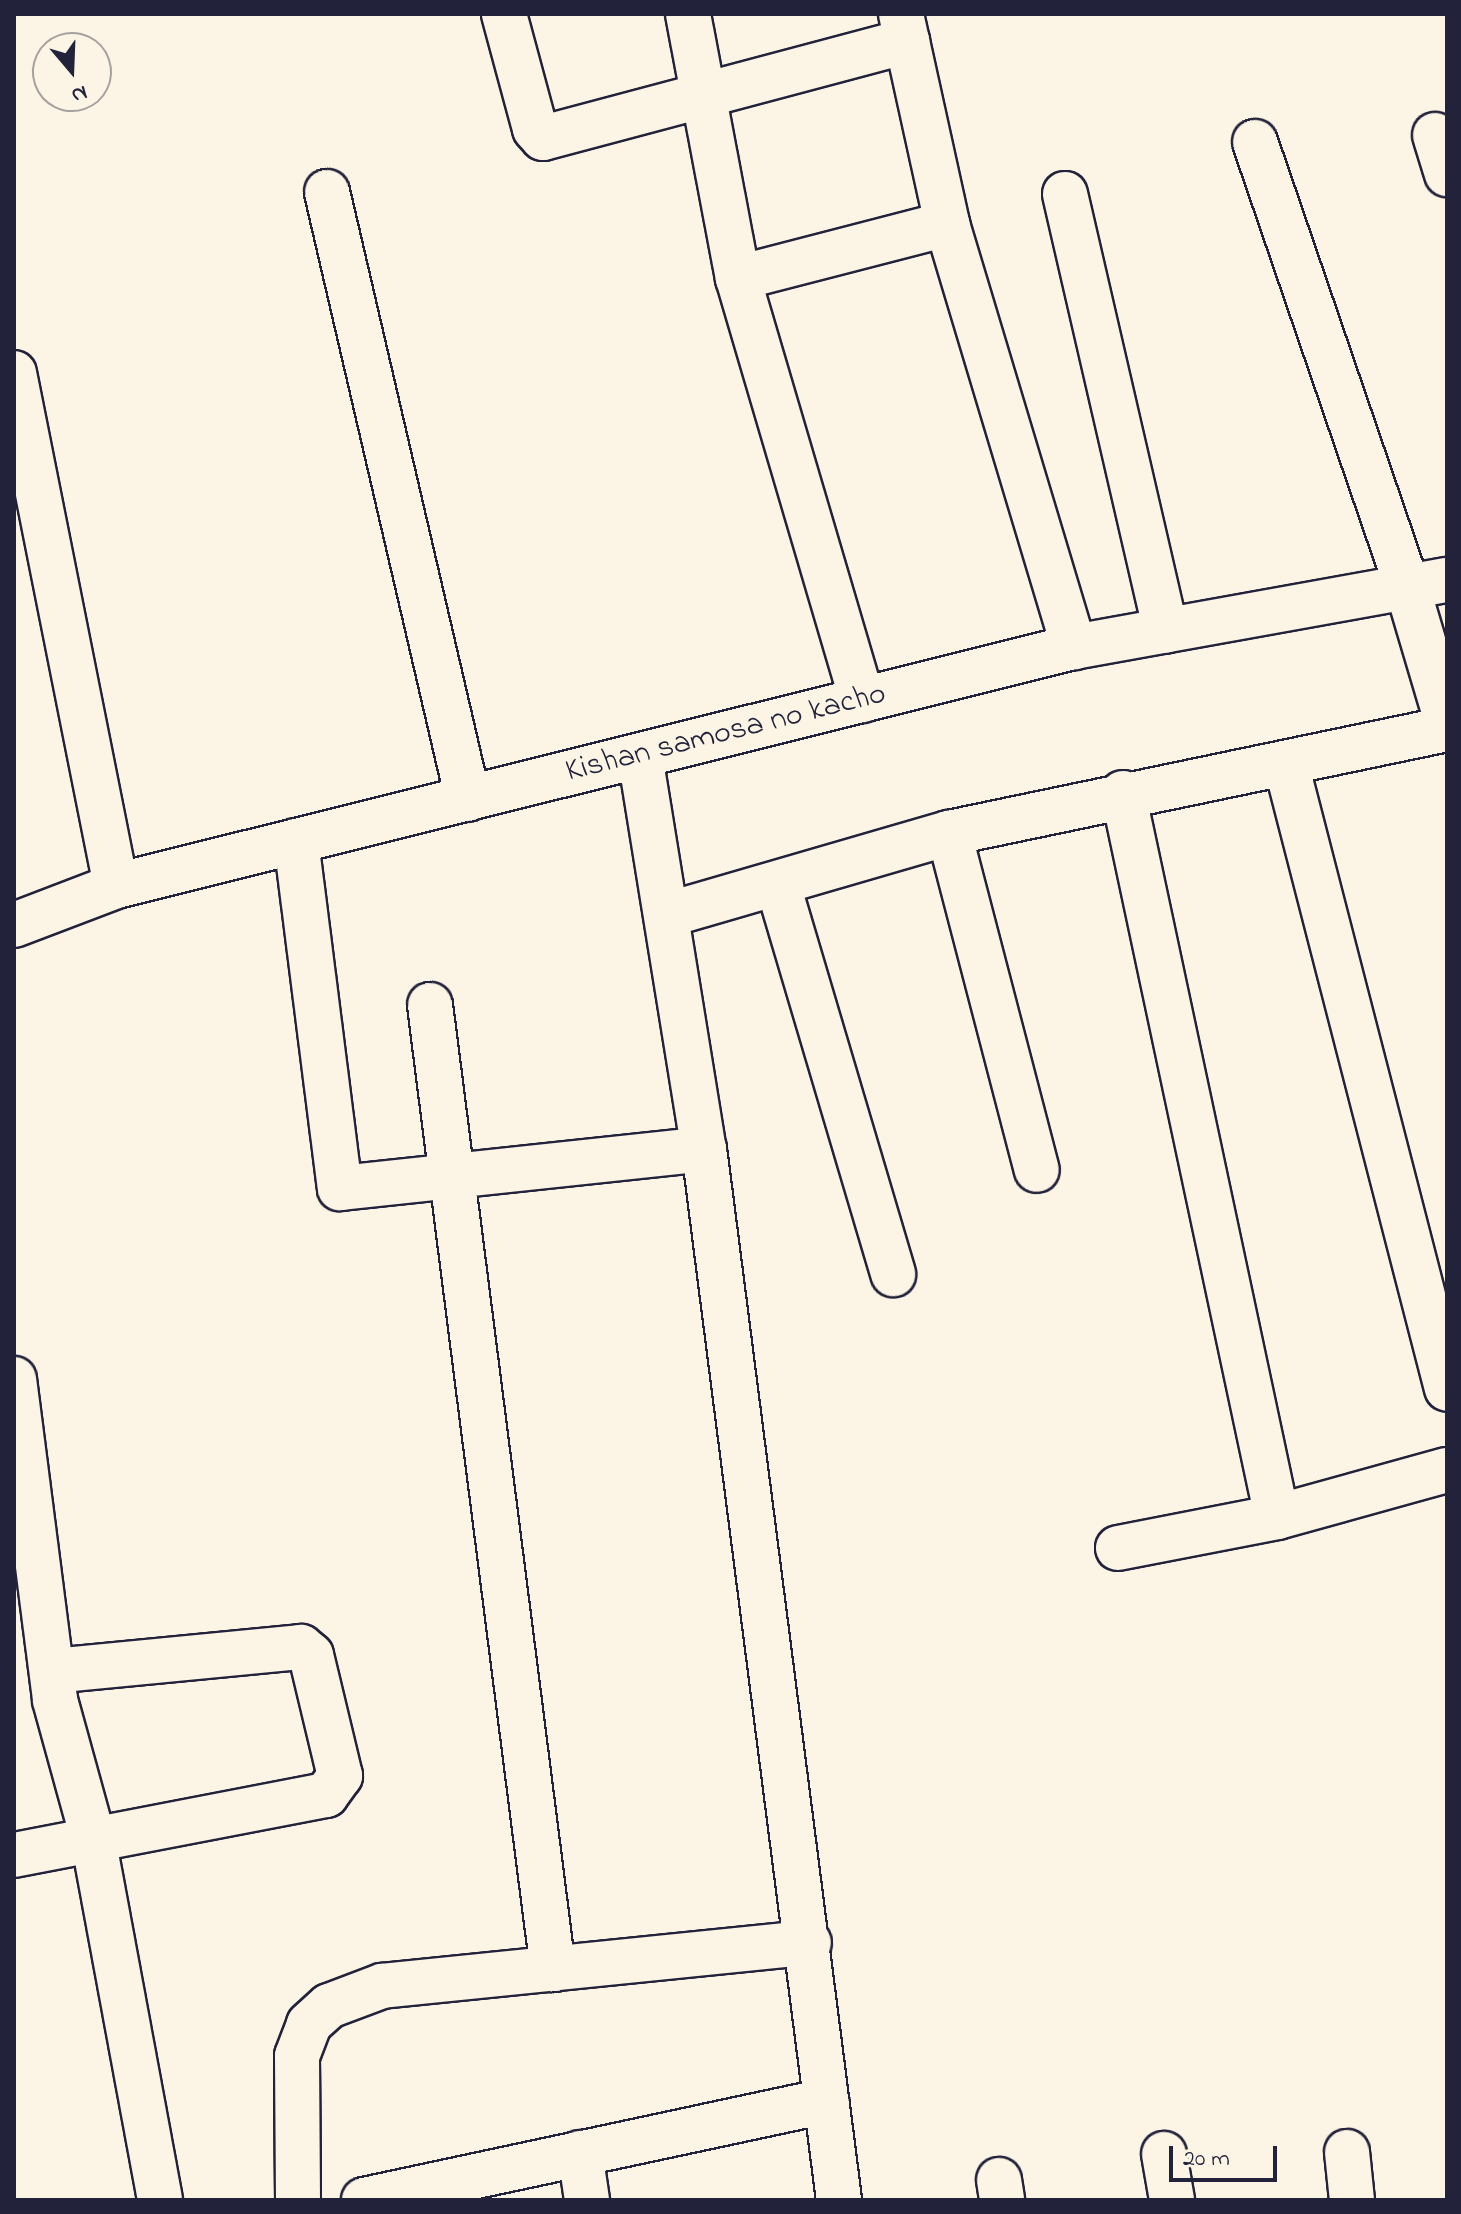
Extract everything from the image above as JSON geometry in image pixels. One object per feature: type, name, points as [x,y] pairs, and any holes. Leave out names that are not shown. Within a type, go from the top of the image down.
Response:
[{"type":"street","points":[[504,14],[535,129],[543,138],[703,95],[904,28],[947,224],[1074,647]]},
{"type":"street","points":[[688,14],[738,278],[862,700]]},
{"type":"street","points":[[1255,142],[1428,585],[1447,722]]},
{"type":"street","points":[[327,192],[468,799]]},
{"type":"street","points":[[1065,194],[1166,630]]},
{"type":"street","points":[[738,278],[947,224]]},
{"type":"street","points":[[14,373],[116,886]]},
{"type":"street","name":"Kishan samosa no kacho","points":[[14,925],[116,886],[1074,647],[1428,585]]},
{"type":"street","points":[[670,914],[949,833],[1123,793],[1286,764],[1447,729]]},
{"type":"street","points":[[640,756],[670,914],[704,1149],[809,1943],[839,2200]]},
{"type":"street","points":[[1286,764],[1447,1389]]},
{"type":"street","points":[[1123,793],[1277,1517]]},
{"type":"street","points":[[949,833],[1037,1170]]},
{"type":"street","points":[[296,841],[340,1188],[453,1179],[704,1149]]},
{"type":"street","points":[[778,885],[893,1274]]},
{"type":"street","points":[[430,1005],[553,1969]]},
{"type":"street","points":[[14,1379],[23,1502],[52,1671],[93,1838],[160,2200]]},
{"type":"street","points":[[1118,1548],[1277,1517],[1447,1470]]},
{"type":"street","points":[[14,1855],[326,1795],[340,1776],[311,1655],[288,1644],[52,1671]]},
{"type":"street","points":[[298,2200],[297,2056],[309,2024],[329,2006],[382,1986],[809,1943]]},
{"type":"street","points":[[391,2197],[827,2101]]},
{"type":"street","points":[[1347,2152],[1352,2200]]},
{"type":"street","points":[[580,2153],[587,2200]]},
{"type":"street","points":[[1164,2154],[1172,2200]]}]
